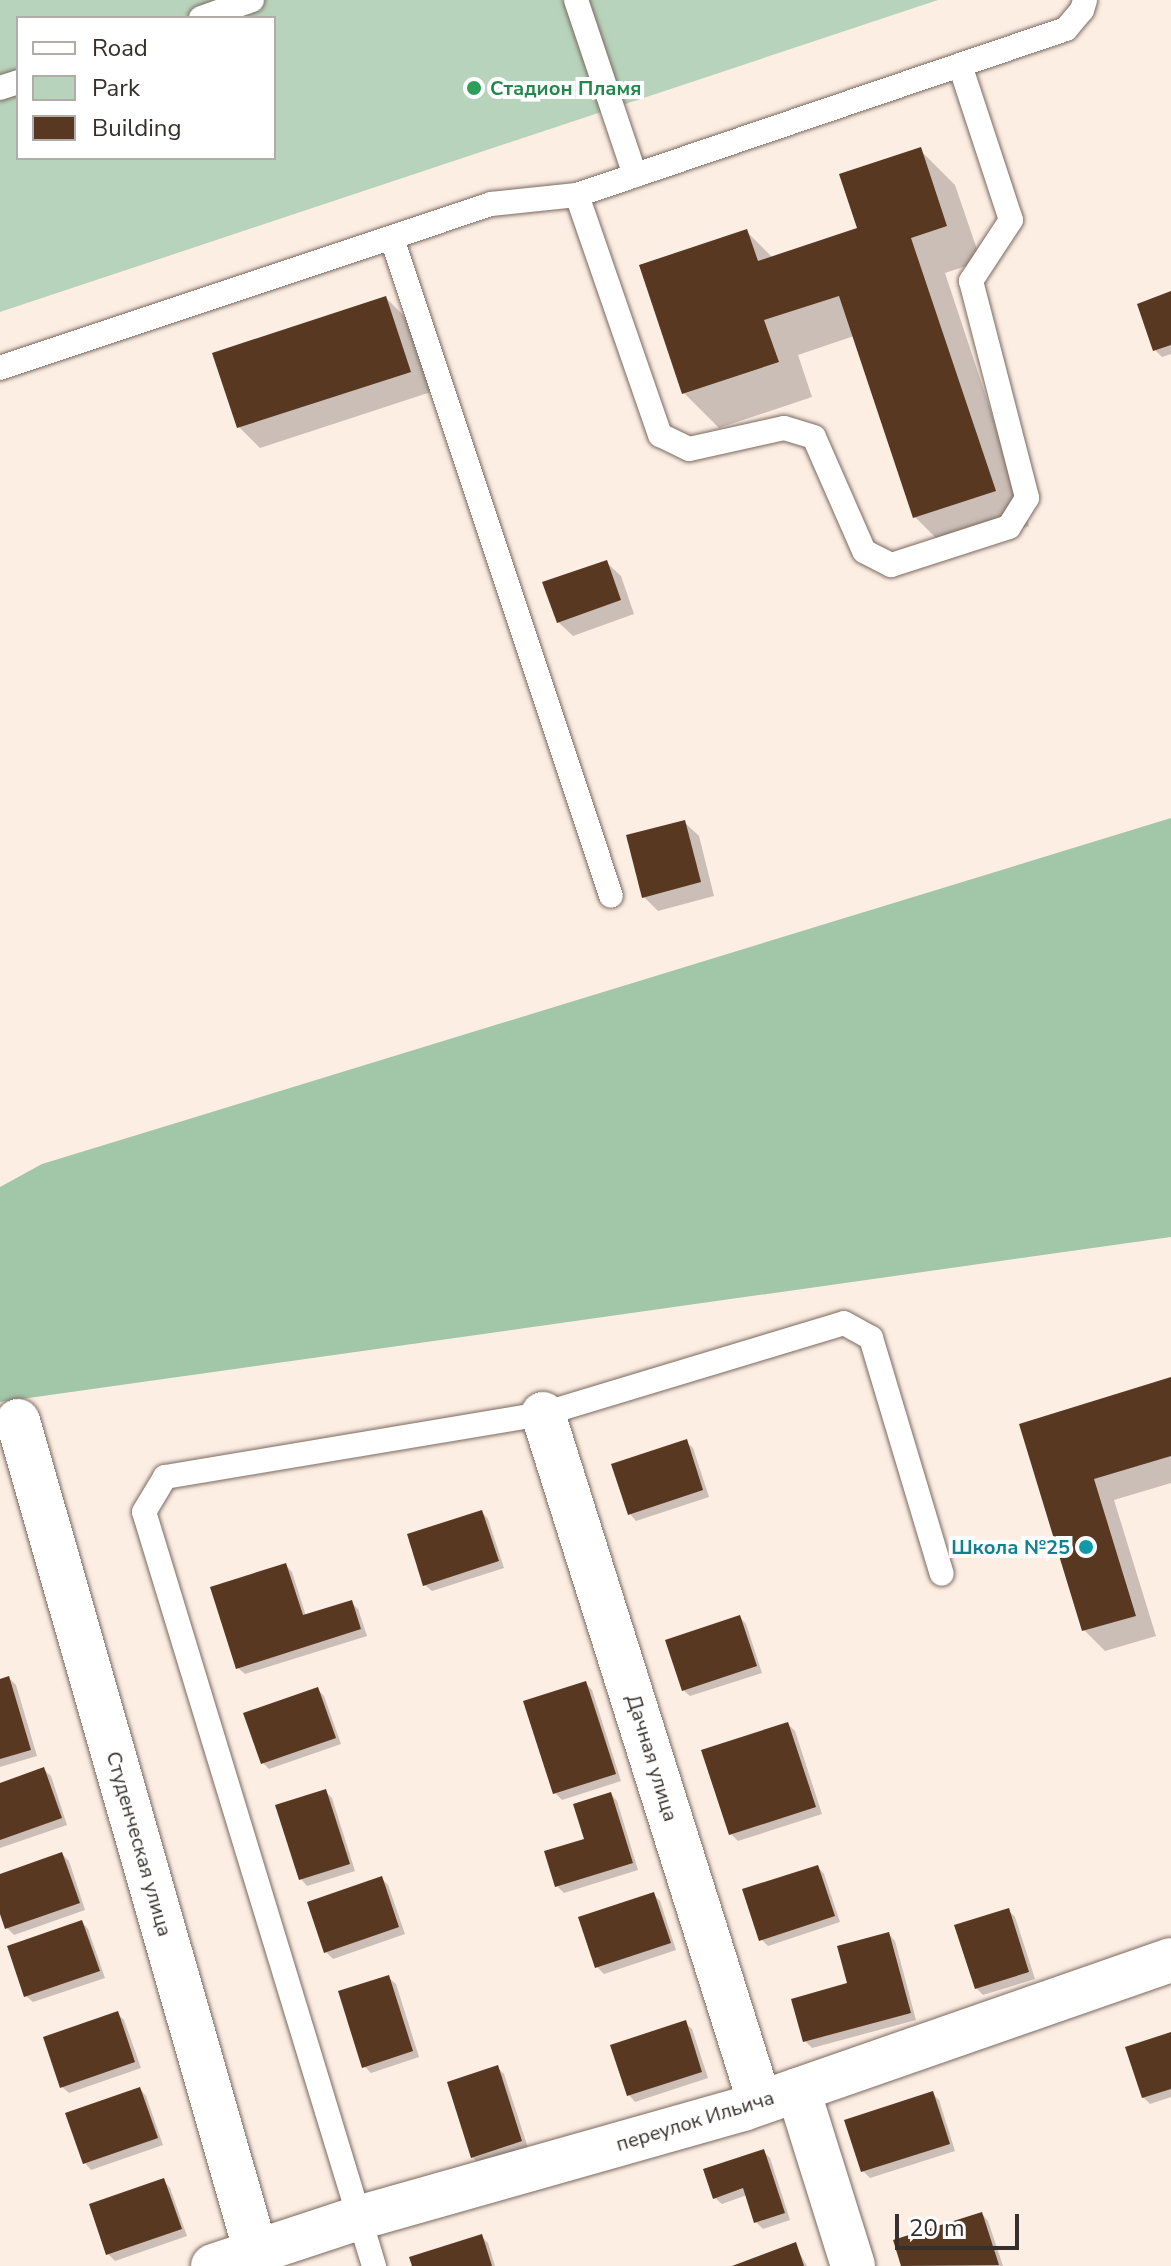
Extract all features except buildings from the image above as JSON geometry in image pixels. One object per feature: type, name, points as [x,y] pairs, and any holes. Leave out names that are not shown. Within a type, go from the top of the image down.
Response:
[{"type":"street","name":"Дачная улица","points":[[543,1414],[779,2096],[853,2266]]},
{"type":"street","name":"Студенческая улица","points":[[9,1422],[258,2260]]},
{"type":"street","name":"переулок Ильича","points":[[213,2266],[258,2260],[358,2218],[779,2096],[1171,1960]]},
{"type":"lane","points":[[207,16],[252,0]]},
{"type":"lane","points":[[576,0],[635,175]]},
{"type":"lane","points":[[0,368],[491,204],[577,195],[1066,29],[1082,10],[1085,0]]},
{"type":"lane","points":[[577,195],[660,435],[689,449],[784,428],[814,437],[864,551],[891,565],[1009,527],[1027,498],[971,281],[1011,220],[960,65]]},
{"type":"lane","points":[[392,238],[611,896]]},
{"type":"lane","points":[[374,2266],[144,1512],[165,1477],[543,1414],[844,1323],[871,1338],[942,1574]]},
{"type":"green space","name":"Стадион Пламя","points":[[0,0],[938,0],[0,312]]},
{"type":"green space","points":[[1171,818],[1171,1237],[0,1402],[0,1187],[42,1164]]},
{"type":"place","name":"Стадион Пламя","points":[[474,88]]},
{"type":"place","name":"Школа №25","points":[[1086,1547]]}]
